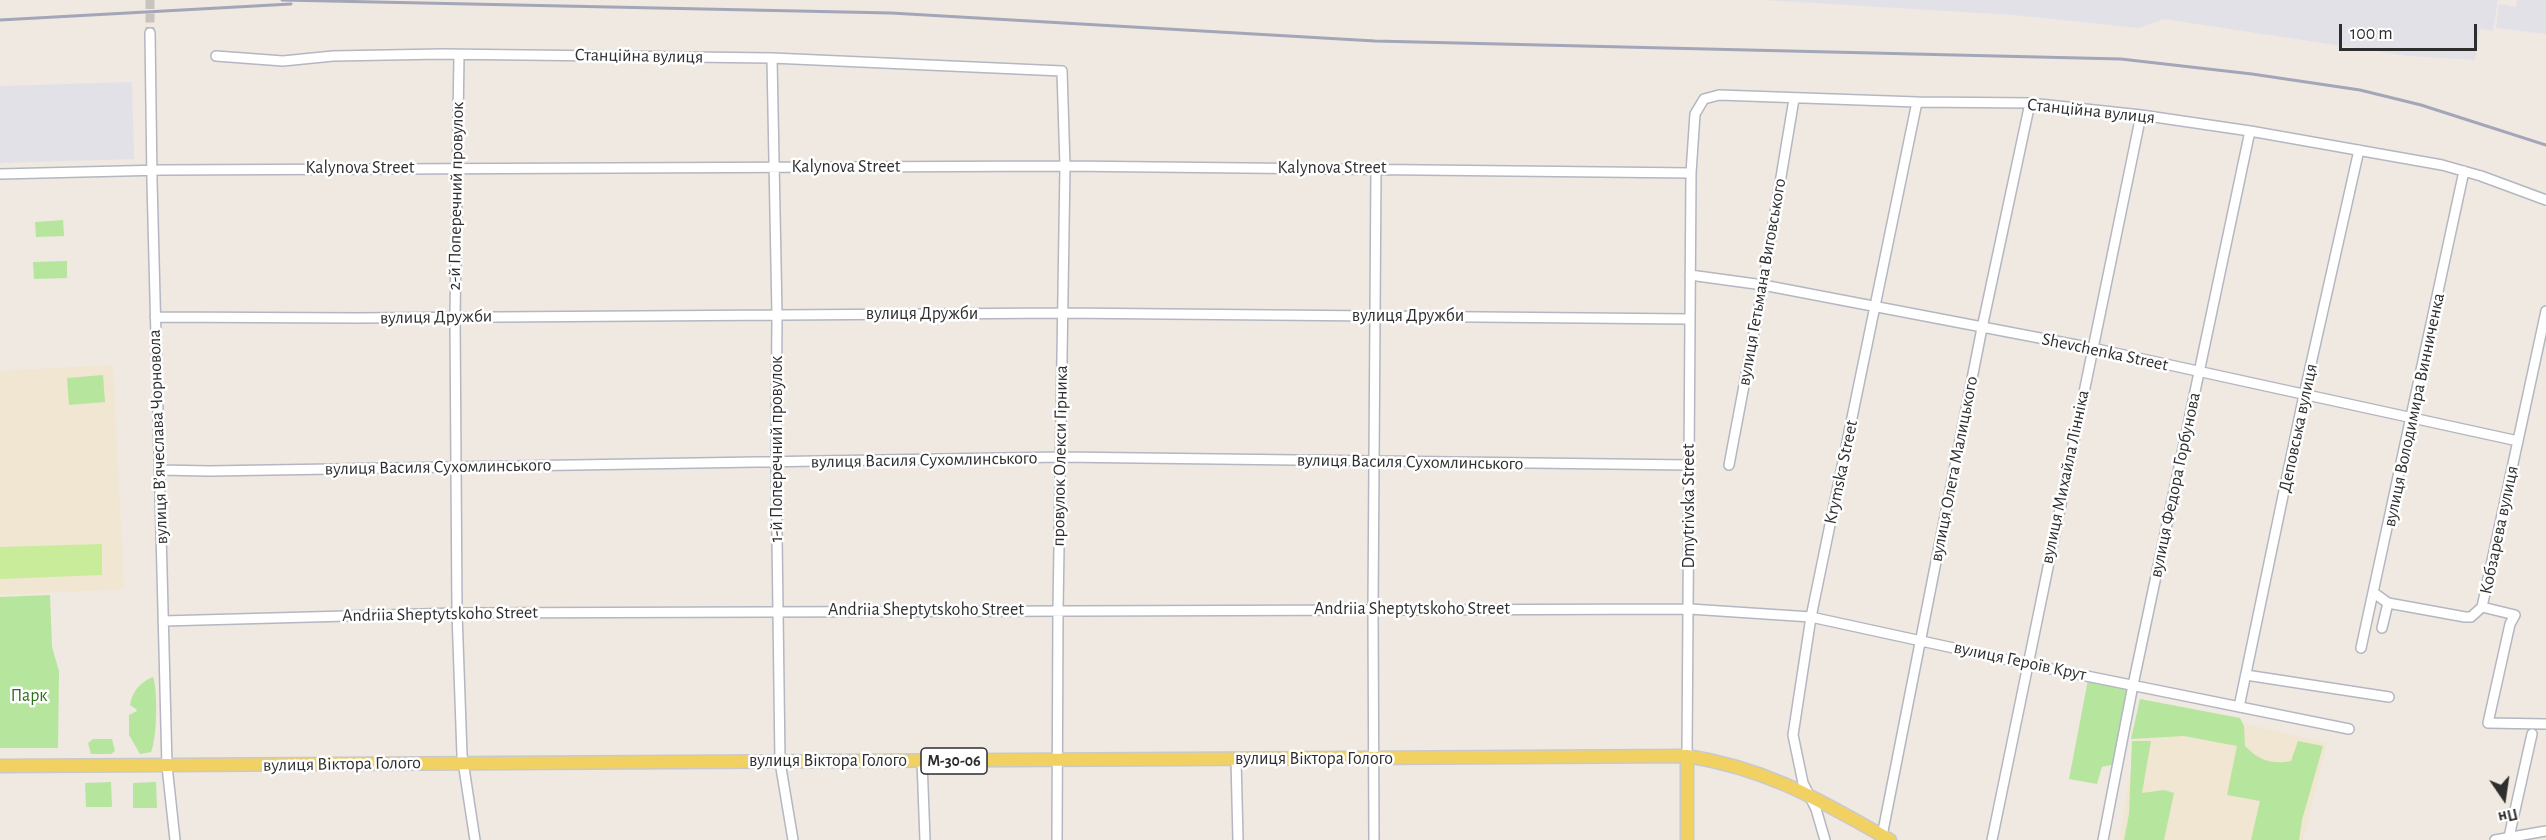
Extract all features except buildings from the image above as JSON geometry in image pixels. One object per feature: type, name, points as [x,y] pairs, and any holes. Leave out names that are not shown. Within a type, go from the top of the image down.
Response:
[{"type":"main road","name":"вулиця Віктора Голого","points":[[0,766],[1687,756],[1749,770],[1808,794],[1886,838]]},
{"type":"main road","name":"Dmytrivska Street","points":[[1687,756],[1687,840]]},
{"type":"street","name":"вулиця Вʼячеслава Чорновола","points":[[150,33],[151,170],[167,766],[175,840]]},
{"type":"street","name":"Станційна вулиця","points":[[216,56],[283,61],[333,56],[459,55],[772,58],[1062,71]]},
{"type":"street","name":"2-й Поперечний провулок","points":[[459,55],[455,317],[457,613],[462,763],[475,840]]},
{"type":"street","name":"1-й Поперечний провулок","points":[[772,58],[777,315],[776,462],[780,762],[793,840]]},
{"type":"street","name":"провулок Олекси Гірника","points":[[1057,840],[1065,166],[1062,71]]},
{"type":"street","name":"Станційна вулиця","points":[[1691,173],[1695,114],[1704,99],[1719,95],[1794,99],[2030,103],[2141,115],[2359,150],[2464,171],[2546,200]]},
{"type":"street","name":"вулиця Гетьмана Виговського","points":[[1729,465],[1763,285],[1794,99]]},
{"type":"street","name":"Krymska Street","points":[[1825,840],[1816,809],[1803,783],[1793,735],[1811,617],[1917,102]]},
{"type":"street","name":"вулиця Олега Малицького","points":[[1886,838],[1920,639],[2030,103]]},
{"type":"street","name":"вулиця Михайла Лінніка","points":[[1992,840],[2141,115]]},
{"type":"street","name":"вулиця Федора Горбунова","points":[[2103,840],[2133,685],[2250,131]]},
{"type":"street","name":"Деповська вулиця","points":[[2239,707],[2304,395],[2359,150]]},
{"type":"street","name":"Kalynova Street","points":[[0,174],[151,170],[1065,166],[1691,173]]},
{"type":"street","points":[[1374,840],[1376,168]]},
{"type":"street","name":"вулиця Володимира Винниченка","points":[[2361,648],[2413,417],[2464,171]]},
{"type":"street","name":"Dmytrivska Street","points":[[1687,756],[1690,609],[1691,173]]},
{"type":"street","name":"Shevchenka Street","points":[[1690,275],[1763,285],[2092,348],[2518,441]]},
{"type":"street","name":"Кобзарева вулиця","points":[[2546,311],[2482,607],[2515,615],[2510,624],[2488,723],[2546,724]]},
{"type":"street","name":"вулиця Дружби","points":[[155,317],[1062,313],[1689,319]]},
{"type":"street","name":"вулиця Василя Сухомлинського","points":[[159,470],[1061,457],[1689,465]]},
{"type":"street","points":[[2374,593],[2388,603],[2465,617],[2471,617],[2482,607]]},
{"type":"street","points":[[2382,628],[2388,603]]},
{"type":"street","name":"Andriia Sheptytskoho Street","points":[[163,621],[457,613],[1058,609],[1690,609]]},
{"type":"street","name":"вулиця Героїв Крут","points":[[1690,609],[1811,617],[2027,664],[2349,729]]},
{"type":"street","points":[[2246,675],[2390,698]]},
{"type":"street","points":[[2509,837],[2532,734]]},
{"type":"street","points":[[1236,759],[1238,840]]},
{"type":"street","points":[[922,761],[925,840]]},
{"type":"street","points":[[2495,840],[2546,831]]},
{"type":"shaded area","points":[[1764,0],[2498,0],[2493,31],[2480,29],[2475,60],[2408,56],[2164,19],[2139,28],[2013,15]]},
{"type":"shaded area","points":[[2517,0],[2546,0],[2546,34],[2496,28],[2499,4],[2516,7]]},
{"type":"shaded area","points":[[132,82],[134,159],[0,163],[0,86]]},
{"type":"shaded area","points":[[113,365],[124,589],[0,595],[0,371]]},
{"type":"shaded area","points":[[2143,700],[2327,743],[2303,840],[2119,840]]},
{"type":"green space","points":[[63,220],[64,236],[36,237],[35,222]]},
{"type":"green space","points":[[67,261],[67,278],[34,279],[33,262]]},
{"type":"green space","points":[[103,375],[105,402],[69,405],[67,378]]},
{"type":"green space","points":[[102,544],[102,575],[0,579],[0,547]]},
{"type":"green space","name":"Парк","points":[[50,595],[52,647],[59,671],[58,748],[0,748],[0,597]]},
{"type":"green space","points":[[153,677],[156,703],[155,737],[151,752],[140,754],[129,735],[129,715],[137,711],[130,705],[137,688]]},
{"type":"green space","points":[[2088,680],[2129,689],[2115,764],[2102,767],[2097,784],[2069,779]]},
{"type":"green space","points":[[2140,699],[2240,718],[2244,726],[2245,746],[2255,755],[2271,762],[2291,761],[2298,741],[2323,746],[2302,820],[2299,840],[2251,840],[2260,801],[2227,795],[2237,746],[2184,736],[2131,739]]},
{"type":"green space","points":[[93,739],[112,739],[115,751],[111,754],[91,754],[88,743]]},
{"type":"green space","points":[[2132,741],[2151,741],[2142,793],[2164,790],[2174,793],[2164,840],[2124,840],[2129,814]]},
{"type":"green space","points":[[111,782],[112,807],[86,807],[85,783]]},
{"type":"green space","points":[[156,782],[157,808],[133,808],[133,783]]},
{"type":"tunnel","points":[[150,0],[150,33]]},
{"type":"railway","points":[[282,0],[891,13],[1375,41],[2121,59],[2252,74],[2360,90],[2421,105],[2546,145]]},
{"type":"railway","points":[[0,20],[291,4]]}]
